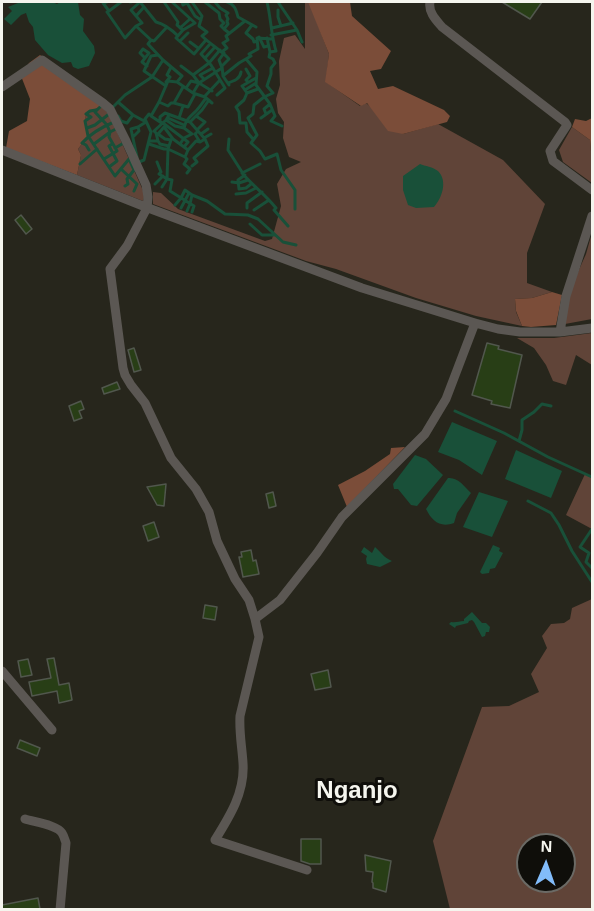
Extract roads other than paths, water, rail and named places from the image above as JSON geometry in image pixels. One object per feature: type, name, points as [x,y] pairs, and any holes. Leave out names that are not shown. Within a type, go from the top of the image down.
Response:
[{"type":"street","points":[[430,2],[433,16],[442,27],[565,122],[567,125],[550,151],[550,156],[553,161],[592,190]]},
{"type":"street","points":[[2,87],[42,60],[110,109],[146,185],[147,208],[127,246],[110,269],[123,368],[131,386],[142,398],[149,411],[171,458],[196,489],[209,512],[217,541],[235,579],[249,600],[260,637],[240,716],[243,765],[241,788],[230,816],[215,840],[307,870]]},
{"type":"street","points":[[2,150],[147,208],[362,288],[475,323],[520,332],[560,332],[592,328]]},
{"type":"street","points":[[560,332],[566,296],[592,216]]},
{"type":"street","points":[[255,619],[280,600],[342,517],[425,434],[447,399],[475,323]]},
{"type":"street","points":[[2,671],[52,730]]},
{"type":"street","points":[[25,819],[54,827],[64,836],[66,843],[60,909]]},
{"type":"waterway","points":[[107,2],[103,3],[109,11],[107,12],[125,38],[136,26]]},
{"type":"waterway","points":[[109,11],[121,2]]},
{"type":"waterway","points":[[177,82],[182,76],[148,44],[151,40],[136,26],[142,23],[131,10],[140,2],[156,22],[178,36]]},
{"type":"waterway","points":[[164,2],[178,22],[177,25],[183,30]]},
{"type":"waterway","points":[[172,2],[195,23]]},
{"type":"waterway","points":[[182,2],[183,5],[187,3],[195,16],[201,20]]},
{"type":"waterway","points":[[192,2],[202,16],[199,26],[207,32],[202,36],[229,59],[222,66],[223,76],[229,85]]},
{"type":"waterway","points":[[205,2],[219,13],[224,23],[221,26],[224,29]]},
{"type":"waterway","points":[[215,2],[228,13],[226,15],[228,24],[224,29],[229,33]]},
{"type":"waterway","points":[[227,2],[234,7],[238,17],[256,27]]},
{"type":"waterway","points":[[267,2],[276,51],[270,52],[269,57],[275,63],[271,68],[267,86],[273,93],[254,105],[253,114],[248,118],[257,135],[251,143],[265,159],[277,154],[281,170],[295,190],[295,209]]},
{"type":"waterway","points":[[278,2],[297,30],[302,42]]},
{"type":"waterway","points":[[136,16],[144,7]]},
{"type":"waterway","points":[[278,10],[281,26]]},
{"type":"waterway","points":[[180,28],[190,19]]},
{"type":"waterway","points":[[223,51],[227,48],[223,43],[228,40],[226,36],[245,21]]},
{"type":"waterway","points":[[195,23],[183,30],[176,38],[194,54],[206,40]]},
{"type":"waterway","points":[[272,28],[293,23]]},
{"type":"waterway","points":[[252,25],[246,33],[254,42],[257,41]]},
{"type":"waterway","points":[[151,40],[154,41],[167,27]]},
{"type":"waterway","points":[[271,35],[297,30]]},
{"type":"waterway","points":[[180,41],[188,33]]},
{"type":"waterway","points":[[259,37],[264,47],[268,46]]},
{"type":"waterway","points":[[224,75],[258,49],[257,38],[272,39]]},
{"type":"waterway","points":[[267,38],[270,52]]},
{"type":"waterway","points":[[190,42],[198,48]]},
{"type":"waterway","points":[[210,44],[201,54],[211,65],[225,88],[217,95]]},
{"type":"waterway","points":[[205,58],[215,47]]},
{"type":"waterway","points":[[143,49],[140,53],[145,58],[142,62],[147,66]]},
{"type":"waterway","points":[[143,49],[149,53],[145,58]]},
{"type":"waterway","points":[[193,75],[209,63],[220,50]]},
{"type":"waterway","points":[[193,93],[199,83],[222,68],[219,60],[224,53]]},
{"type":"waterway","points":[[158,55],[151,56],[144,71],[166,86]]},
{"type":"waterway","points":[[246,59],[257,72],[256,85],[270,104],[275,116],[271,121],[282,126]]},
{"type":"waterway","points":[[113,107],[125,95],[152,77],[163,60]]},
{"type":"waterway","points":[[181,66],[199,83],[212,91]]},
{"type":"waterway","points":[[166,82],[170,77],[167,75],[171,67]]},
{"type":"waterway","points":[[204,79],[200,75],[213,68]]},
{"type":"waterway","points":[[246,69],[250,76],[246,80],[248,82]]},
{"type":"waterway","points":[[228,83],[238,78],[241,72]]},
{"type":"waterway","points":[[253,139],[247,132],[246,123],[240,123],[236,107],[244,100],[247,93],[242,86],[256,78]]},
{"type":"waterway","points":[[205,96],[220,80]]},
{"type":"waterway","points":[[139,162],[144,160],[151,132],[145,119],[149,114],[151,116],[168,81],[177,82],[212,103]]},
{"type":"waterway","points":[[186,88],[191,81],[199,83]]},
{"type":"waterway","points":[[245,90],[256,83]]},
{"type":"waterway","points":[[159,102],[168,106],[174,103],[183,87]]},
{"type":"waterway","points":[[247,93],[258,89]]},
{"type":"waterway","points":[[174,103],[188,107],[195,94]]},
{"type":"waterway","points":[[180,144],[184,138],[192,134],[184,128],[188,118],[206,98]]},
{"type":"waterway","points":[[151,116],[160,122],[160,117],[165,113],[190,122],[209,100]]},
{"type":"waterway","points":[[118,102],[133,115],[146,122],[138,127],[139,131],[134,136]]},
{"type":"waterway","points":[[266,114],[264,109],[270,104]]},
{"type":"waterway","points":[[101,106],[95,112],[110,132],[116,129]]},
{"type":"waterway","points":[[179,118],[183,106]]},
{"type":"waterway","points":[[96,110],[86,114],[91,117],[85,121],[88,136],[115,176],[129,159],[134,170],[125,186]]},
{"type":"waterway","points":[[261,118],[272,110]]},
{"type":"waterway","points":[[87,128],[109,114]]},
{"type":"waterway","points":[[118,116],[121,121],[127,123],[133,115]]},
{"type":"waterway","points":[[150,141],[158,141],[154,131],[169,115]]},
{"type":"waterway","points":[[196,116],[205,122],[197,130]]},
{"type":"waterway","points":[[168,118],[184,125]]},
{"type":"waterway","points":[[166,120],[175,126],[184,128]]},
{"type":"waterway","points":[[89,150],[82,143],[89,136],[114,122]]},
{"type":"waterway","points":[[160,122],[188,142],[184,147],[188,150]]},
{"type":"waterway","points":[[187,173],[190,169],[184,164],[188,150],[196,141],[200,142],[205,139],[190,122]]},
{"type":"waterway","points":[[165,126],[173,139],[184,147]]},
{"type":"waterway","points":[[137,157],[131,129],[138,127]]},
{"type":"waterway","points":[[164,127],[158,134],[171,140],[168,149],[185,157]]},
{"type":"waterway","points":[[201,134],[208,129]]},
{"type":"waterway","points":[[198,131],[195,134],[200,142]]},
{"type":"waterway","points":[[94,144],[110,132]]},
{"type":"waterway","points":[[104,159],[117,151],[109,137],[110,132]]},
{"type":"waterway","points":[[204,138],[211,134]]},
{"type":"waterway","points":[[192,166],[197,162],[194,158],[208,146],[205,139]]},
{"type":"waterway","points":[[229,139],[228,150],[242,172]]},
{"type":"waterway","points":[[158,141],[160,144],[169,146]]},
{"type":"waterway","points":[[109,167],[117,161],[109,146],[112,144]]},
{"type":"waterway","points":[[115,148],[122,144]]},
{"type":"waterway","points":[[149,144],[168,149],[167,179],[162,187]]},
{"type":"waterway","points":[[80,164],[97,149]]},
{"type":"waterway","points":[[157,162],[161,172],[159,174],[172,180],[170,191],[194,206],[192,212]]},
{"type":"waterway","points":[[260,164],[242,173],[272,203],[276,208],[274,210],[288,226]]},
{"type":"waterway","points":[[121,169],[137,184],[134,191]]},
{"type":"waterway","points":[[245,175],[238,180],[239,189],[251,184]]},
{"type":"waterway","points":[[155,184],[163,176]]},
{"type":"waterway","points":[[232,182],[239,183],[248,180]]},
{"type":"waterway","points":[[236,194],[246,193],[256,188]]},
{"type":"waterway","points":[[175,205],[185,190],[207,201],[225,214],[248,215],[258,219],[283,242],[296,245]]},
{"type":"waterway","points":[[247,208],[247,203],[262,192]]},
{"type":"waterway","points":[[181,208],[189,193]]},
{"type":"waterway","points":[[187,211],[192,195]]},
{"type":"waterway","points":[[254,210],[269,200]]},
{"type":"waterway","points":[[250,224],[262,235],[274,235]]},
{"type":"waterway","points":[[519,441],[522,420],[542,404],[551,406]]},
{"type":"waterway","points":[[455,411],[592,477]]},
{"type":"waterway","points":[[528,501],[551,513],[592,582]]},
{"type":"waterway","points":[[592,529],[580,547],[589,553],[586,562],[592,568]]},
{"type":"district","name":"Nganjo","points":[[357,791]]}]
